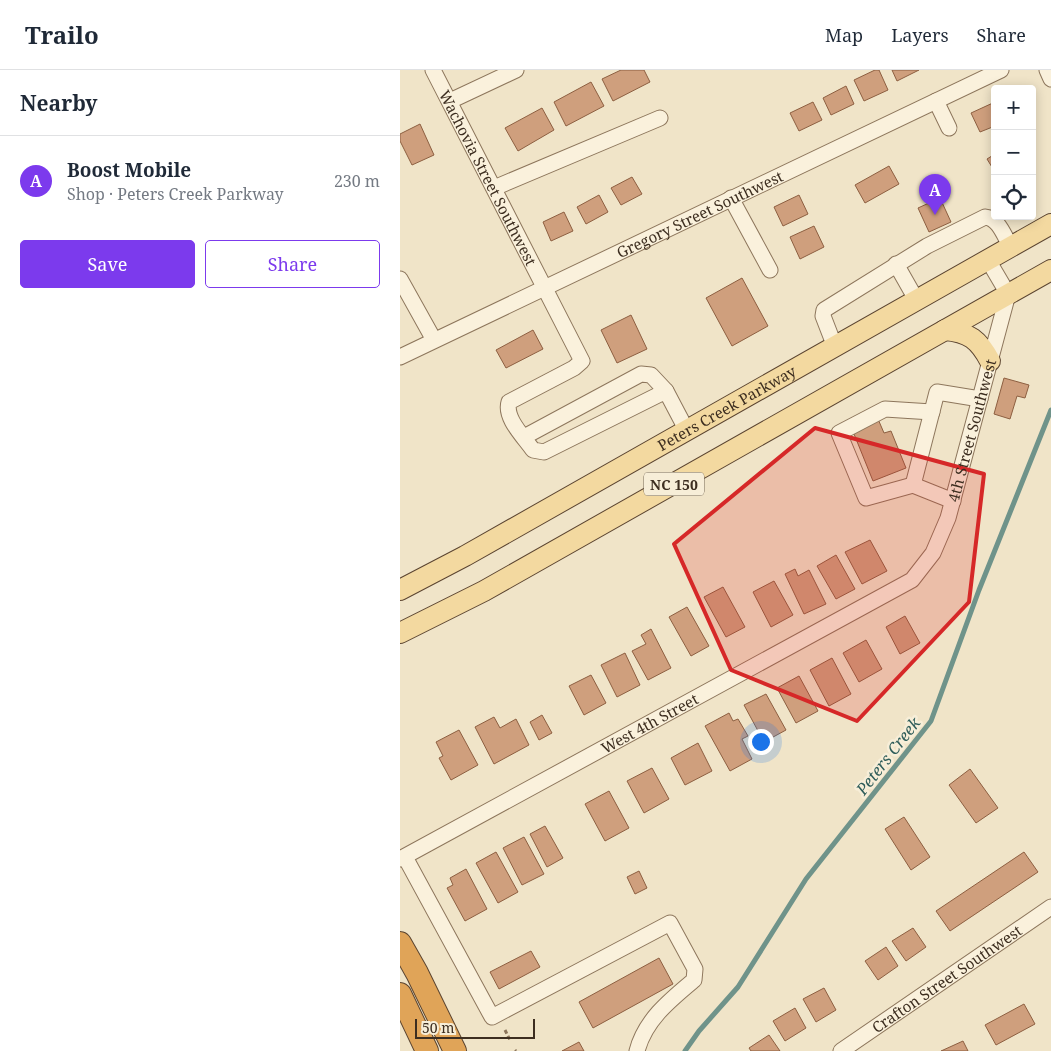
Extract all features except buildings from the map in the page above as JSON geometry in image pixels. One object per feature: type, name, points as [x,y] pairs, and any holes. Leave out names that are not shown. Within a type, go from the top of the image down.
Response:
[{"type":"highway","points":[[400,943],[417,973],[455,1051]]},
{"type":"highway","points":[[400,994],[427,1051]]},
{"type":"main road","name":"Peters Creek Parkway","points":[[400,590],[465,556],[1051,224]]},
{"type":"main road","name":"NC 150","points":[[400,633],[484,591],[1051,270]]},
{"type":"main road","points":[[945,330],[958,331],[972,336],[982,346],[990,361]]},
{"type":"street","name":"Wachovia Street Southwest","points":[[433,70],[582,361],[574,368],[509,402],[508,407],[511,418],[524,437]]},
{"type":"street","points":[[450,102],[516,70]]},
{"type":"street","name":"Gregory Street Southwest","points":[[401,354],[1001,70]]},
{"type":"street","points":[[1047,70],[1051,79]]},
{"type":"street","points":[[936,101],[949,128]]},
{"type":"street","points":[[494,188],[660,118]]},
{"type":"street","points":[[731,198],[770,270]]},
{"type":"street","points":[[835,347],[823,316],[824,310],[896,264],[985,217],[991,218],[997,224],[1010,247]]},
{"type":"street","points":[[988,260],[1008,294]]},
{"type":"street","points":[[896,264],[917,300]]},
{"type":"street","points":[[400,279],[434,340]]},
{"type":"street","name":"4th Street Southwest","points":[[899,589],[912,580],[933,554],[953,502],[1008,294]]},
{"type":"street","points":[[666,391],[544,452],[533,450],[524,437],[641,374],[651,375],[666,391],[687,430]]},
{"type":"street","points":[[914,485],[937,392],[980,399]]},
{"type":"street","points":[[932,412],[885,409],[839,432],[866,498],[914,485],[953,502]]},
{"type":"street","name":"West 4th Street","points":[[402,858],[899,589]]},
{"type":"street","points":[[402,858],[492,1016],[670,923],[695,969],[694,980],[654,1016],[641,1036],[637,1051]]},
{"type":"street","name":"Crafton Street Southwest","points":[[841,1051],[1051,907]]},
{"type":"path","points":[[505,1030],[510,1040]]},
{"type":"highlighted area","points":[[815,428],[984,474],[969,602],[857,721],[731,670],[674,544]]},
{"type":"waterway","name":"Peters Creek","points":[[685,1051],[699,1031],[738,987],[806,879],[931,721],[979,590],[1051,410]]},
{"type":"place","name":"Boost Mobile","points":[[935,215]]}]
